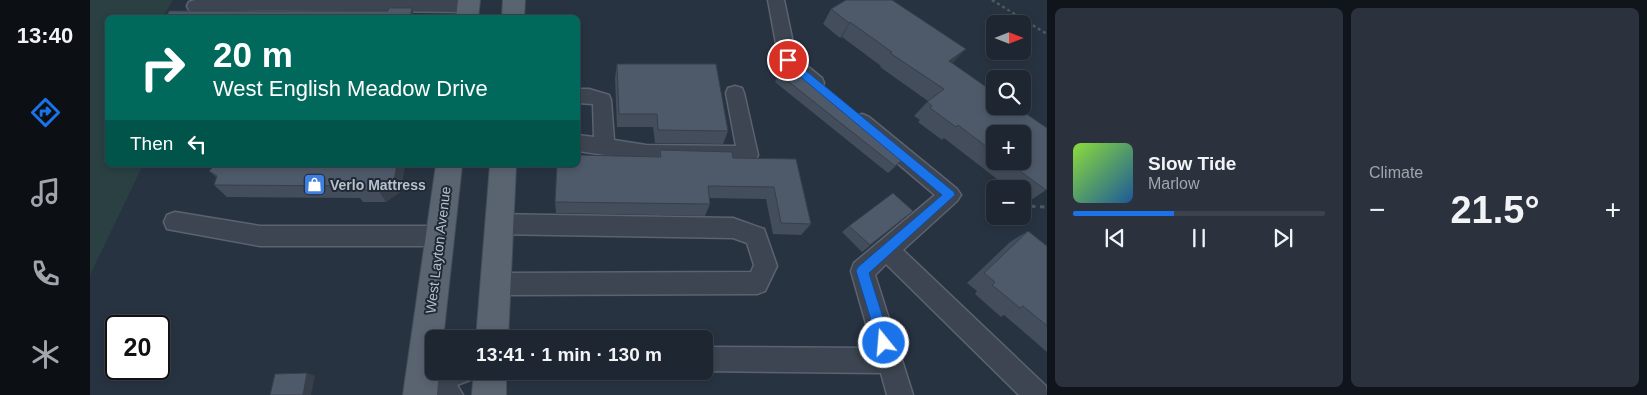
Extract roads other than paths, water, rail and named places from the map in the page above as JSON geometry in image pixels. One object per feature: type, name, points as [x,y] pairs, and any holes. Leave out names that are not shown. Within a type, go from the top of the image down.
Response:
[{"type":"main road","points":[[513,15],[514,0]]},
{"type":"main road","name":"West Layton Avenue","points":[[421,389],[448,167]]},
{"type":"main road","points":[[492,330],[503,167]]},
{"type":"main road","points":[[489,395],[490,380]]},
{"type":"lane","points":[[776,0],[788,60],[950,195],[862,271],[900,395]]},
{"type":"lane","points":[[195,6],[263,4],[468,8]]},
{"type":"lane","points":[[580,143],[646,153],[748,155],[735,93]]},
{"type":"lane","points":[[580,96],[589,96],[602,100],[604,146]]},
{"type":"lane","points":[[175,222],[260,236],[440,236]]},
{"type":"lane","points":[[495,284],[757,284],[766,266],[756,236],[733,228],[499,224]]},
{"type":"lane","points":[[887,250],[1037,395]]},
{"type":"lane","points":[[713,360],[890,361]]},
{"type":"lane","points":[[421,389],[441,380]]},
{"type":"lane","points":[[421,389],[450,395]]},
{"type":"place","name":"Verlo Mattress","points":[[314,185]]}]
